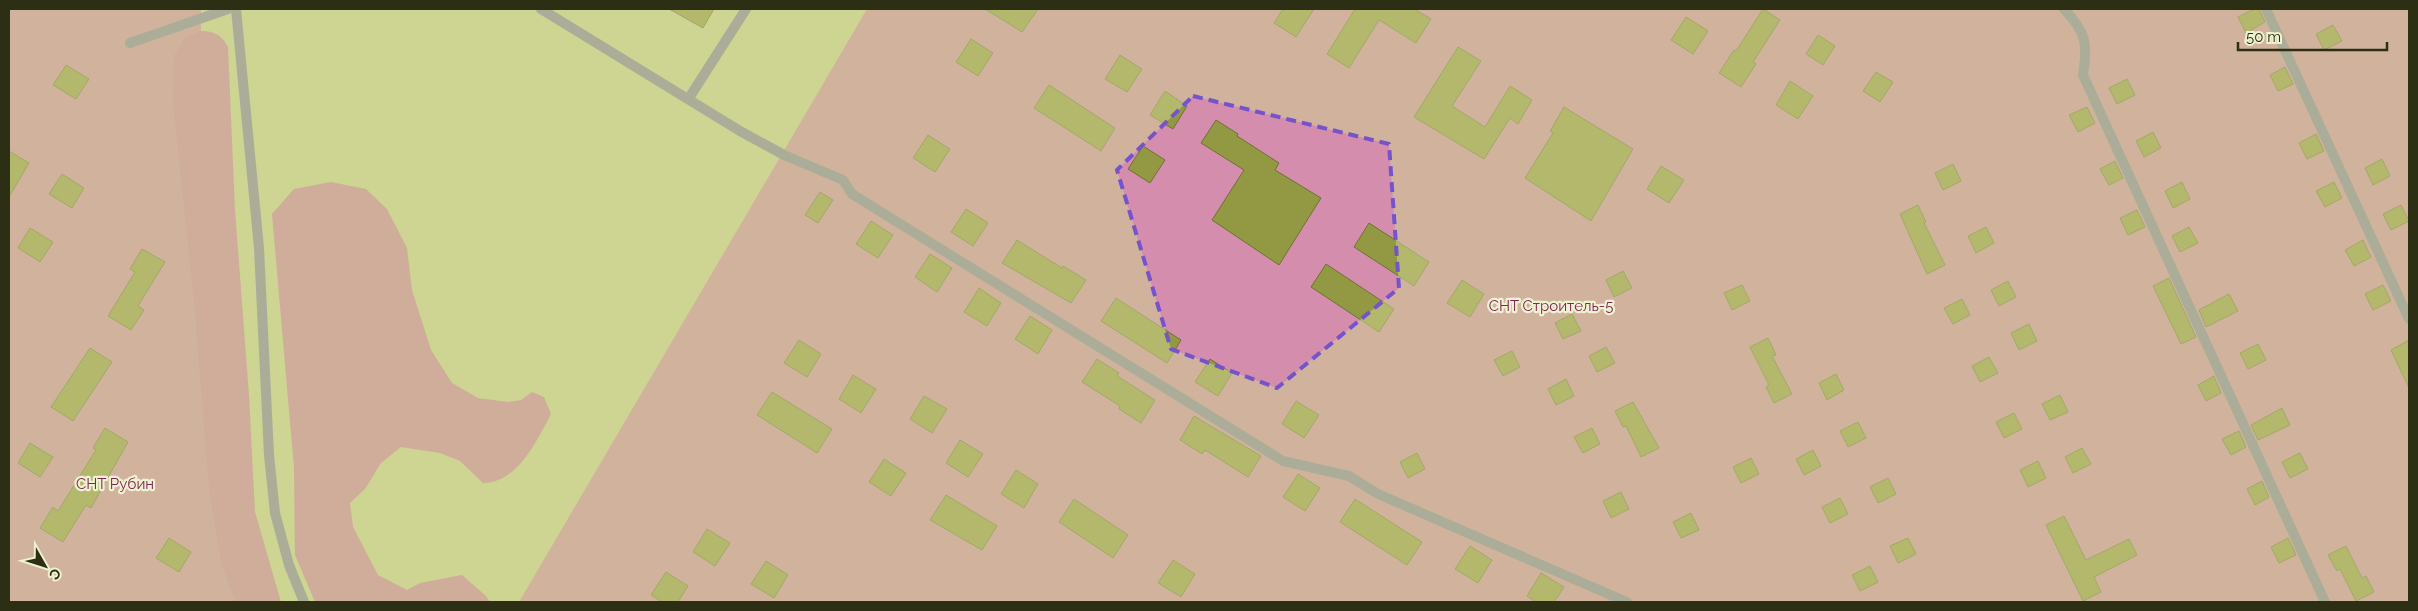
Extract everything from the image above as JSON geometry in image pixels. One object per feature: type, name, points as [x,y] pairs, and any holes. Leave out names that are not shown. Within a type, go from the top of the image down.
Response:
[{"type":"street","points":[[130,43],[228,9]]},
{"type":"street","points":[[236,9],[259,248],[269,455],[275,513],[289,565],[304,602]]},
{"type":"street","points":[[689,98],[746,9]]},
{"type":"street","points":[[2064,9],[2080,27],[2087,51],[2084,75],[2326,602]]},
{"type":"street","points":[[2266,9],[2409,318]]},
{"type":"street","points":[[547,10],[740,131],[784,155],[843,180],[852,194],[1283,461],[1349,476],[1378,494],[1627,602]]},
{"type":"highlighted area","points":[[1193,96],[1389,144],[1399,288],[1277,388],[1171,349],[1117,170]]},
{"type":"green space","name":"СНТ Рубин","points":[[9,9],[201,9],[201,63],[244,602],[9,602]]},
{"type":"green space","name":"СНТ Строитель-5","points":[[867,9],[2409,9],[2409,602],[519,602]]},
{"type":"shaded area","points":[[201,31],[217,34],[228,47],[235,210],[249,395],[255,512],[281,602],[235,602],[221,562],[209,491],[194,304],[173,104],[174,55],[186,36]]},
{"type":"shaded area","points":[[331,182],[366,189],[387,209],[407,248],[412,290],[431,350],[452,383],[478,398],[508,402],[521,400],[532,392],[544,397],[551,414],[525,458],[506,476],[495,481],[483,483],[460,461],[440,453],[401,447],[381,463],[365,489],[350,503],[353,527],[378,575],[407,590],[420,583],[462,575],[486,596],[490,602],[315,602],[295,555],[294,468],[272,214],[294,189]]},
{"type":"building","points":[[669,9],[714,9],[703,28]]},
{"type":"building","points":[[985,9],[1038,9],[1022,32]]},
{"type":"building","points":[[1283,9],[1314,9],[1296,37],[1274,23]]},
{"type":"building","points":[[1355,9],[1414,9],[1431,19],[1416,43],[1379,20],[1349,68],[1327,54]]},
{"type":"building","points":[[1763,9],[1780,20],[1753,62],[1756,64],[1741,87],[1719,73],[1734,50],[1736,51]]},
{"type":"building","points":[[2254,9],[2259,9],[2265,22],[2246,33],[2238,17]]},
{"type":"building","points":[[1686,17],[1708,31],[1693,54],[1671,40]]},
{"type":"building","points":[[2333,25],[2342,41],[2324,50],[2316,34]]},
{"type":"building","points":[[1818,35],[1835,46],[1823,65],[1806,54]]},
{"type":"building","points":[[971,39],[993,53],[978,76],[956,62]]},
{"type":"building","points":[[1458,47],[1481,61],[1452,106],[1485,127],[1510,86],[1532,100],[1518,124],[1510,118],[1484,159],[1414,117]]},
{"type":"building","points":[[1120,55],[1142,69],[1127,92],[1105,79]]},
{"type":"building","points":[[66,65],[89,79],[76,99],[53,85]]},
{"type":"building","points":[[2285,67],[2293,84],[2278,91],[2270,75]]},
{"type":"building","points":[[1876,72],[1893,82],[1880,102],[1863,91]]},
{"type":"building","points":[[2127,79],[2135,95],[2117,104],[2109,88]]},
{"type":"building","points":[[1790,81],[1813,96],[1798,119],[1776,105]]},
{"type":"building","points":[[1049,85],[1115,128],[1101,151],[1034,108]]},
{"type":"building","points":[[1165,91],[1187,106],[1173,129],[1150,115]]},
{"type":"building","points":[[1564,107],[1633,149],[1591,221],[1525,178],[1553,133],[1550,131]]},
{"type":"building","points":[[2087,107],[2095,123],[2078,132],[2069,115]]},
{"type":"building","points":[[1216,120],[1279,163],[1275,170],[1321,198],[1279,265],[1212,220],[1244,170],[1201,143]]},
{"type":"building","points":[[2153,132],[2161,148],[2144,157],[2136,141]]},
{"type":"building","points":[[2316,134],[2324,151],[2307,159],[2299,143]]},
{"type":"building","points":[[928,135],[950,149],[935,172],[913,158]]},
{"type":"building","points":[[1143,146],[1165,160],[1150,183],[1128,169]]},
{"type":"building","points":[[9,151],[29,163],[9,197]]},
{"type":"building","points":[[2382,159],[2390,176],[2373,185],[2365,168]]},
{"type":"building","points":[[2115,161],[2123,178],[2109,185],[2100,169]]},
{"type":"building","points":[[1953,164],[1961,181],[1943,190],[1935,173]]},
{"type":"building","points":[[1661,166],[1684,180],[1669,203],[1647,189]]},
{"type":"building","points":[[62,174],[84,188],[72,208],[49,194]]},
{"type":"building","points":[[2182,182],[2190,199],[2173,208],[2165,191]]},
{"type":"building","points":[[2334,182],[2342,198],[2325,207],[2316,191]]},
{"type":"building","points":[[820,192],[833,200],[818,223],[805,215]]},
{"type":"building","points":[[1918,205],[1926,222],[1924,223],[1945,265],[1927,274],[1900,214]]},
{"type":"building","points":[[2401,205],[2409,221],[2391,230],[2383,214]]},
{"type":"building","points":[[966,209],[988,223],[973,246],[951,232]]},
{"type":"building","points":[[2137,210],[2145,227],[2128,235],[2120,218]]},
{"type":"building","points":[[871,221],[893,235],[878,258],[856,244]]},
{"type":"building","points":[[1369,223],[1429,262],[1414,286],[1354,247]]},
{"type":"building","points":[[1986,227],[1994,243],[1976,253],[1968,236]]},
{"type":"building","points":[[2189,227],[2198,243],[2180,252],[2172,236]]},
{"type":"building","points":[[30,228],[53,242],[40,262],[18,248]]},
{"type":"building","points":[[1017,240],[1062,268],[1063,266],[1086,280],[1071,303],[1002,263]]},
{"type":"building","points":[[2363,240],[2371,257],[2354,266],[2345,250]]},
{"type":"building","points":[[142,249],[165,262],[138,306],[144,310],[131,330],[108,316],[135,272],[130,269]]},
{"type":"building","points":[[930,254],[952,268],[937,292],[915,277]]},
{"type":"building","points":[[1326,264],[1394,309],[1379,332],[1311,287]]},
{"type":"building","points":[[1623,271],[1632,288],[1614,297],[1606,280]]},
{"type":"building","points":[[2169,278],[2196,337],[2181,344],[2153,286]]},
{"type":"building","points":[[1462,280],[1484,294],[1470,317],[1447,303]]},
{"type":"building","points":[[2008,281],[2016,297],[1999,306],[1991,290]]},
{"type":"building","points":[[1742,285],[1750,301],[1732,310],[1724,293]]},
{"type":"building","points":[[2383,285],[2391,301],[2373,310],[2365,294]]},
{"type":"building","points":[[979,288],[1001,303],[987,326],[964,312]]},
{"type":"building","points":[[2229,294],[2238,311],[2206,327],[2199,310]]},
{"type":"building","points":[[1116,298],[1181,340],[1167,363],[1101,321]]},
{"type":"building","points":[[1962,299],[1970,315],[1953,324],[1944,308]]},
{"type":"building","points":[[1572,314],[1581,331],[1563,339],[1555,323]]},
{"type":"building","points":[[1030,316],[1052,330],[1038,354],[1015,339]]},
{"type":"building","points":[[2029,324],[2037,341],[2019,350],[2011,333]]},
{"type":"building","points":[[1768,338],[1776,355],[1772,356],[1792,394],[1774,403],[1766,387],[1769,385],[1750,347]]},
{"type":"building","points":[[799,340],[821,354],[807,377],[784,363]]},
{"type":"building","points":[[2409,340],[2409,388],[2391,350]]},
{"type":"building","points":[[2258,344],[2266,360],[2248,369],[2240,353]]},
{"type":"building","points":[[1606,347],[1615,363],[1597,372],[1589,356]]},
{"type":"building","points":[[90,348],[112,362],[73,421],[51,407]]},
{"type":"building","points":[[1512,351],[1520,367],[1503,376],[1494,360]]},
{"type":"building","points":[[1989,357],[1998,373],[1980,382],[1972,366]]},
{"type":"building","points":[[1097,359],[1119,373],[1117,376],[1155,400],[1141,423],[1119,409],[1120,406],[1082,382]]},
{"type":"building","points":[[1210,359],[1232,373],[1218,396],[1195,382]]},
{"type":"building","points":[[1836,374],[1844,390],[1827,400],[1819,383]]},
{"type":"building","points":[[853,375],[876,389],[861,413],[839,399]]},
{"type":"building","points":[[2214,376],[2221,393],[2206,401],[2198,385]]},
{"type":"building","points":[[1566,379],[1574,396],[1556,405],[1548,389]]},
{"type":"building","points":[[772,392],[832,429],[817,453],[757,415]]},
{"type":"building","points":[[2060,395],[2068,412],[2050,420],[2042,404]]},
{"type":"building","points":[[924,396],[947,409],[932,433],[910,419]]},
{"type":"building","points":[[1296,401],[1319,415],[1304,438],[1282,424]]},
{"type":"building","points":[[1633,402],[1659,448],[1641,457],[1626,426],[1623,427],[1615,411]]},
{"type":"building","points":[[2282,408],[2290,425],[2258,440],[2251,425]]},
{"type":"building","points":[[2014,413],[2022,429],[2004,438],[1996,422]]},
{"type":"building","points":[[1194,416],[1261,456],[1248,477],[1205,450],[1202,454],[1180,440]]},
{"type":"building","points":[[1858,422],[1866,438],[1848,447],[1840,431]]},
{"type":"building","points":[[105,428],[128,442],[91,508],[86,505],[63,542],[40,528],[53,507],[58,511],[96,450],[93,448]]},
{"type":"building","points":[[1592,428],[1600,444],[1583,453],[1574,437]]},
{"type":"building","points":[[2239,431],[2246,447],[2231,455],[2222,439]]},
{"type":"building","points":[[960,440],[983,454],[968,477],[946,463]]},
{"type":"building","points":[[30,443],[53,457],[40,477],[18,463]]},
{"type":"building","points":[[2082,448],[2091,464],[2073,473],[2065,457]]},
{"type":"building","points":[[1813,450],[1821,466],[1804,475],[1796,459]]},
{"type":"building","points":[[1417,453],[1425,469],[1408,478],[1400,462]]},
{"type":"building","points":[[2300,453],[2308,469],[2290,478],[2282,462]]},
{"type":"building","points":[[1751,458],[1759,474],[1741,483],[1733,467]]},
{"type":"building","points":[[884,459],[906,473],[891,496],[869,482]]},
{"type":"building","points":[[2038,461],[2046,478],[2028,487],[2020,470]]},
{"type":"building","points":[[1016,470],[1038,484],[1024,508],[1001,494]]},
{"type":"building","points":[[1298,474],[1320,488],[1305,511],[1283,497]]},
{"type":"building","points":[[1888,478],[1896,494],[1878,503],[1870,487]]},
{"type":"building","points":[[2262,481],[2269,497],[2255,505],[2247,489]]},
{"type":"building","points":[[1621,492],[1629,509],[1611,518],[1603,501]]},
{"type":"building","points":[[946,495],[997,526],[982,550],[930,520]]},
{"type":"building","points":[[1840,498],[1848,514],[1830,523],[1822,507]]},
{"type":"building","points":[[1074,499],[1128,535],[1113,558],[1059,522]]},
{"type":"building","points":[[1355,499],[1422,542],[1407,565],[1340,522]]},
{"type":"building","points":[[1691,513],[1699,530],[1681,538],[1673,522]]},
{"type":"building","points":[[2064,516],[2086,560],[2129,539],[2137,555],[2094,577],[2101,592],[2083,601],[2046,525]]},
{"type":"building","points":[[707,529],[730,543],[715,566],[693,552]]},
{"type":"building","points":[[169,538],[191,552],[179,572],[156,558]]},
{"type":"building","points":[[1908,538],[1916,554],[1898,563],[1890,546]]},
{"type":"building","points":[[2288,538],[2296,555],[2279,563],[2271,547]]},
{"type":"building","points":[[1470,546],[1492,560],[1478,583],[1455,569]]},
{"type":"building","points":[[2346,546],[2362,578],[2366,576],[2374,592],[2356,601],[2340,569],[2337,571],[2328,555]]},
{"type":"building","points":[[1173,560],[1195,574],[1181,597],[1158,583]]},
{"type":"building","points":[[766,561],[788,575],[774,598],[751,584]]},
{"type":"building","points":[[1870,566],[1878,582],[1860,591],[1852,575]]},
{"type":"building","points":[[666,572],[688,586],[678,602],[662,602],[651,595]]},
{"type":"building","points":[[1541,573],[1564,587],[1554,602],[1536,602],[1527,596]]}]
